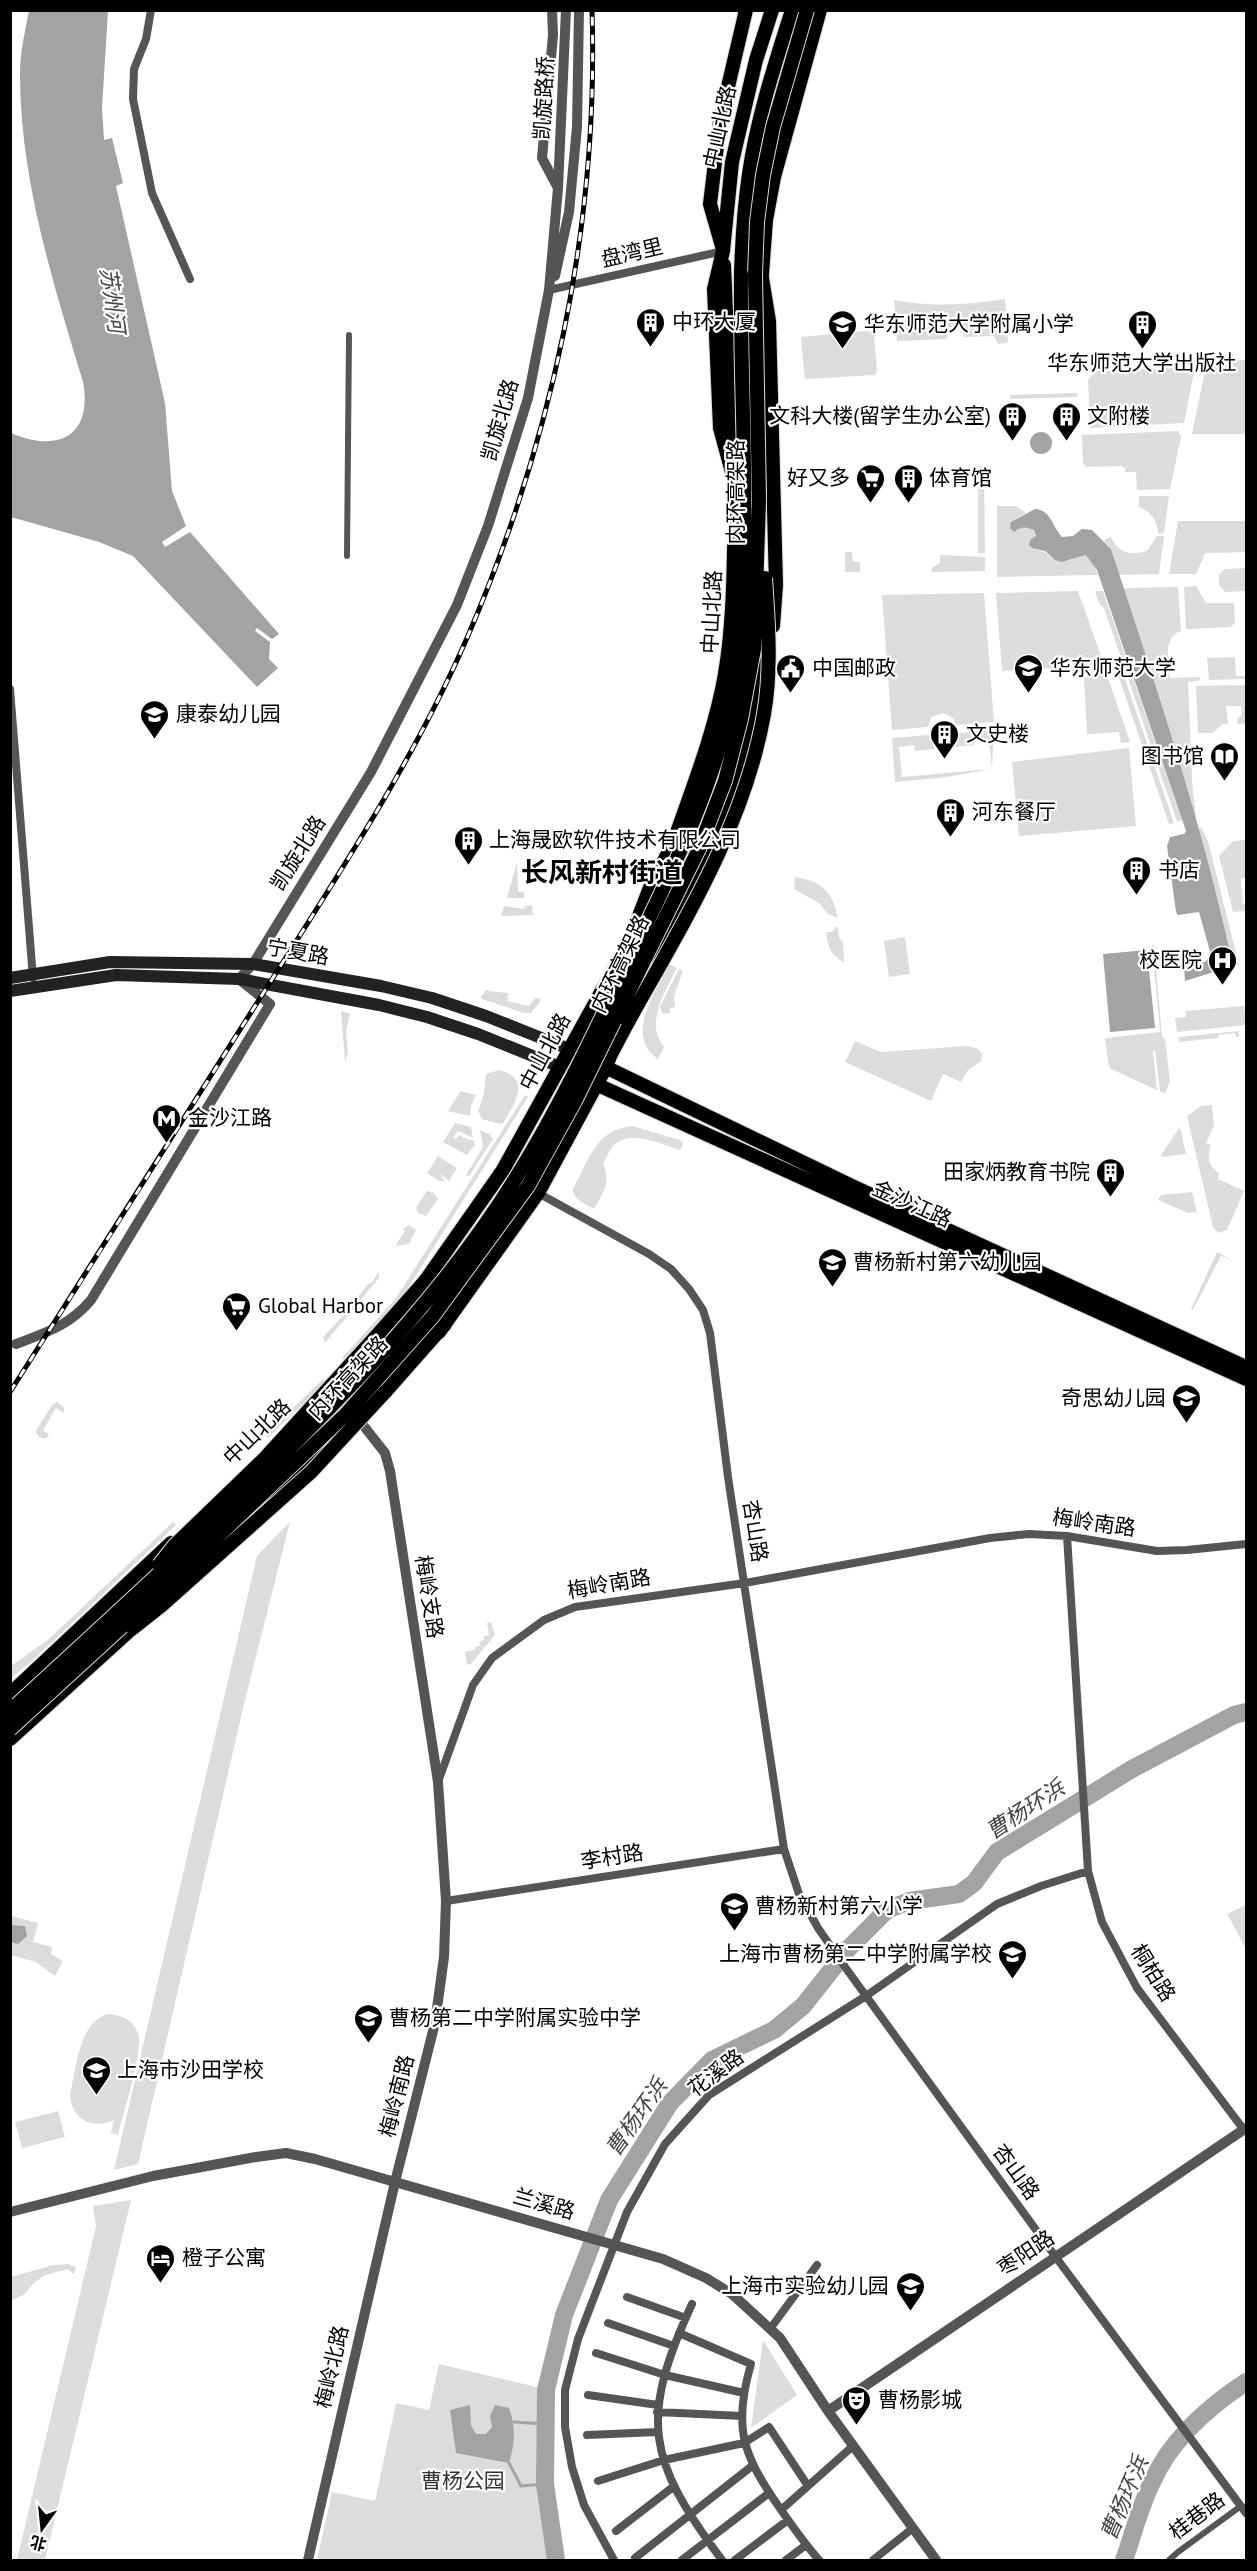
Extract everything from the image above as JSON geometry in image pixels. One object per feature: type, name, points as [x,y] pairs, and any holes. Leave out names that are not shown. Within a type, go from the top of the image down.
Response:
[{"type":"main road","points":[[723,251],[710,204],[720,121],[746,10]]},
{"type":"main road","name":"中山北路","points":[[10,1694],[342,1378],[379,1338],[427,1279],[503,1170],[680,845],[717,732],[728,686],[736,585],[733,476],[720,428],[714,289],[723,251],[732,162],[756,60],[772,10]]},
{"type":"main road","name":"内环高架路","points":[[10,1711],[228,1509],[335,1404],[421,1307],[475,1237],[516,1177],[562,1096],[685,844],[710,776],[728,716],[740,647],[744,588],[745,502],[740,324],[742,221],[759,125],[792,10]]},
{"type":"main road","name":"内环高架路","points":[[10,1729],[346,1414],[433,1316],[528,1186],[575,1101],[690,870],[724,781],[743,709],[754,649],[758,536],[755,275],[757,222],[763,175],[773,127],[807,10]]},
{"type":"main road","points":[[608,1060],[627,1008],[712,850],[737,772],[760,737],[771,672],[776,585],[769,321],[762,278],[766,220],[774,177],[820,10]]},
{"type":"main road","points":[[804,68],[827,10]]},
{"type":"main road","points":[[631,937],[651,885],[673,844],[715,718],[725,673],[730,627],[740,324]]},
{"type":"main road","points":[[157,1605],[183,1594],[316,1476],[363,1425],[445,1324],[538,1193],[628,1022],[712,870],[733,820],[753,762],[764,713],[770,657],[765,578],[758,536]]},
{"type":"main road","name":"宁夏路","points":[[10,978],[110,962],[253,964],[381,986],[432,998],[486,1016],[569,1049]]},
{"type":"main road","name":"宁夏路","points":[[10,991],[116,975],[239,979],[380,1005],[427,1017],[478,1034],[560,1067]]},
{"type":"main road","name":"金沙江路","points":[[569,1049],[608,1060],[852,1186],[1246,1367]]},
{"type":"main road","name":"金沙江路","points":[[560,1067],[1246,1379]]},
{"type":"main road","points":[[132,1598],[174,1546],[265,1458],[427,1279]]},
{"type":"main road","points":[[68,1676],[162,1605],[311,1472],[445,1324]]},
{"type":"main road","points":[[10,1739],[271,1498],[365,1406],[421,1341],[445,1324]]},
{"type":"street","points":[[151,10],[146,39],[134,69],[133,99],[152,193],[190,279]]},
{"type":"street","points":[[552,10],[553,35],[542,158],[558,188]]},
{"type":"street","name":"凯旋路桥","points":[[558,188],[566,10]]},
{"type":"street","name":"凯旋北路","points":[[549,290],[559,263],[569,212],[577,127],[579,10]]},
{"type":"street","name":"凯旋北路","points":[[239,979],[253,964],[371,772],[457,604],[488,525],[528,399],[549,290],[558,188]]},
{"type":"street","name":"盘湾里","points":[[549,290],[723,251]]},
{"type":"street","points":[[347,556],[349,335]]},
{"type":"street","points":[[10,689],[34,988]]},
{"type":"street","points":[[13,1349],[63,1326],[81,1312],[91,1300],[270,1004],[239,979]]},
{"type":"street","name":"杏山路","points":[[538,1193],[596,1223],[664,1264],[690,1289],[703,1310],[711,1333],[728,1477],[784,1849],[799,1894],[833,1951],[1055,2256],[1181,2426],[1245,2507]]},
{"type":"street","name":"梅岭支路","points":[[363,1425],[385,1453],[390,1471],[438,1782]]},
{"type":"street","name":"梅岭南路","points":[[395,2182],[437,2013],[444,1958],[446,1901],[438,1782],[473,1685],[492,1658],[544,1620],[575,1607],[745,1583],[990,1538],[1029,1534],[1067,1536],[1157,1551],[1246,1544]]},
{"type":"street","name":"桐柏路","points":[[1067,1536],[1088,1871],[1102,1922],[1137,1988],[1245,2129]]},
{"type":"street","name":"李村路","points":[[446,1901],[784,1849]]},
{"type":"street","name":"花溪路","points":[[614,2560],[595,2528],[576,2482],[564,2411],[565,2390],[578,2339],[627,2212],[665,2144],[709,2095],[866,1996],[997,1904],[1041,1886],[1088,1871]]},
{"type":"street","name":"枣阳路","points":[[828,2411],[1245,2129]]},
{"type":"street","name":"兰溪路","points":[[10,2212],[153,2176],[286,2153],[663,2259],[706,2278],[732,2294],[780,2338],[828,2411],[936,2560]]},
{"type":"street","name":"梅岭北路","points":[[308,2560],[395,2182]]},
{"type":"street","points":[[770,2329],[817,2265]]},
{"type":"street","points":[[627,2298],[686,2318]]},
{"type":"street","points":[[692,2304],[664,2375],[657,2408],[657,2432],[673,2487],[707,2541],[722,2560]]},
{"type":"street","points":[[608,2323],[674,2346]]},
{"type":"street","points":[[679,2333],[751,2364],[744,2393],[742,2416],[744,2443],[752,2466],[769,2493],[819,2560]]},
{"type":"street","points":[[596,2353],[664,2375],[744,2393]]},
{"type":"street","points":[[588,2395],[657,2408],[742,2416]]},
{"type":"street","points":[[598,2481],[664,2460],[744,2443],[768,2427],[808,2486]]},
{"type":"street","points":[[587,2435],[657,2432]]},
{"type":"street","points":[[781,2510],[853,2446]]},
{"type":"street","points":[[635,2558],[752,2466]]},
{"type":"street","points":[[616,2531],[673,2487]]},
{"type":"street","points":[[682,2560],[769,2493]]},
{"type":"street","name":"桂巷路","points":[[1169,2560],[1245,2507]]},
{"type":"street","points":[[735,2560],[788,2520]]},
{"type":"street","points":[[873,2560],[913,2528]]},
{"type":"street","points":[[786,2560],[806,2545]]},
{"type":"green space","points":[[1005,299],[1008,343],[998,344],[994,336],[964,337],[962,329],[949,329],[947,339],[897,341],[894,300],[922,304],[950,304]]},
{"type":"green space","points":[[873,332],[874,335],[877,371],[875,375],[805,379],[802,337]]},
{"type":"green space","points":[[1246,360],[1246,434],[1192,434],[1207,361]]},
{"type":"green space","points":[[1195,367],[1184,423],[1090,428],[1088,379],[1098,371]]},
{"type":"green space","points":[[1077,393],[1077,397],[1010,399],[1010,395]]},
{"type":"green space","points":[[1178,431],[1181,437],[1170,489],[1137,490],[1136,472],[1125,472],[1125,468],[1121,466],[1086,467],[1083,463],[1082,435]]},
{"type":"green space","points":[[978,466],[984,466],[985,553],[978,553]]},
{"type":"green space","points":[[1139,496],[1169,496],[1164,533],[1158,534],[1153,518],[1139,507]]},
{"type":"green space","points":[[997,506],[1016,506],[1026,513],[1015,519],[1020,528],[1027,527],[1034,530],[1038,550],[1060,561],[1086,555],[1092,561],[1098,575],[997,577]]},
{"type":"green space","points":[[1178,521],[1246,521],[1246,552],[1205,553],[1196,574],[1169,574]]},
{"type":"green space","points":[[1157,536],[1164,536],[1159,574],[1119,575],[1111,549],[1104,540],[1111,537],[1117,547],[1126,552],[1136,553],[1148,550]]},
{"type":"green space","points":[[845,552],[852,552],[853,562],[860,562],[860,572],[845,572]]},
{"type":"green space","points":[[940,555],[985,557],[985,571],[931,572],[932,568],[940,563]]},
{"type":"green space","points":[[1246,568],[1246,591],[1225,592],[1219,585],[1219,575],[1225,569]]},
{"type":"green space","points":[[1196,586],[1206,603],[1234,603],[1235,623],[1230,627],[1186,629],[1184,587]]},
{"type":"green space","points":[[1178,587],[1181,631],[1171,638],[1169,644],[1170,678],[1201,677],[1198,681],[1188,682],[1196,819],[1123,588]]},
{"type":"green space","points":[[1078,591],[1104,665],[1002,671],[996,593]]},
{"type":"green space","points":[[1095,591],[1103,591],[1182,820],[1177,822],[1104,608],[1099,603]]},
{"type":"green space","points":[[984,593],[994,722],[956,725],[953,718],[943,713],[931,717],[928,727],[892,730],[882,595]]},
{"type":"green space","points":[[1235,657],[1236,676],[1246,676],[1246,679],[1209,680],[1207,658]]},
{"type":"green space","points":[[1118,658],[1174,823],[1169,824],[1113,660]]},
{"type":"green space","points":[[1107,675],[1130,742],[1121,743],[1119,732],[1087,734],[1084,677]]},
{"type":"green space","points":[[1246,685],[1246,723],[1237,724],[1242,714],[1241,706],[1226,706],[1228,724],[1223,724],[1212,733],[1198,733],[1196,686]]},
{"type":"green space","points":[[994,730],[992,769],[989,739],[974,740],[974,745],[956,747],[957,733]]},
{"type":"green space","points":[[929,735],[935,749],[915,751],[914,745],[899,747],[902,777],[992,769],[947,777],[895,782],[892,738]]},
{"type":"green space","points":[[1129,748],[1136,826],[1019,836],[1012,762]]},
{"type":"green space","points":[[1201,827],[1208,841],[1239,965],[1233,966],[1198,828]]},
{"type":"green space","points":[[1246,840],[1246,878],[1241,879],[1243,904],[1246,904],[1246,911],[1233,912],[1219,856],[1233,841]]},
{"type":"green space","points":[[517,862],[518,892],[524,892],[524,898],[507,898]]},
{"type":"green space","points":[[795,877],[813,882],[825,889],[833,901],[838,918],[828,914],[819,903],[794,889]]},
{"type":"green space","points":[[532,905],[533,915],[501,916],[504,906],[524,909],[525,906]]},
{"type":"green space","points":[[838,927],[839,938],[843,942],[844,962],[830,950],[828,942],[826,932],[832,932]]},
{"type":"green space","points":[[905,937],[910,974],[889,977],[884,941]]},
{"type":"green space","points":[[1152,945],[1154,945],[1162,1037],[1165,1039],[1170,1081],[1165,1093],[1160,1091],[1155,1050],[1153,1051],[1157,1090],[1109,1068],[1105,1038],[1160,1032]]},
{"type":"green space","points":[[669,964],[677,968],[663,996],[656,1017],[658,1038],[664,1047],[658,1059],[648,1049],[643,1038],[643,1026],[651,999]]},
{"type":"green space","points":[[679,969],[683,971],[674,996],[675,1007],[670,1008],[670,1013],[663,1014],[660,1007]]},
{"type":"green space","points":[[487,989],[487,991],[508,993],[507,1001],[529,1006],[535,998],[542,999],[531,1013],[524,1013],[482,999]]},
{"type":"green space","points":[[1244,1006],[1246,1025],[1177,1032],[1175,1018],[1186,1017],[1186,1011]]},
{"type":"green space","points":[[341,1011],[350,1014],[346,1032],[348,1053],[345,1062]]},
{"type":"green space","points":[[1239,1031],[1239,1037],[1236,1037],[1235,1033],[1218,1035],[1218,1038],[1179,1042],[1179,1037]]},
{"type":"green space","points":[[855,1041],[881,1052],[967,1046],[978,1049],[982,1054],[981,1061],[968,1070],[961,1082],[943,1074],[931,1101],[845,1062]]},
{"type":"green space","points":[[499,1070],[516,1079],[518,1086],[516,1100],[503,1123],[500,1124],[482,1119],[478,1111],[484,1093],[486,1074]]},
{"type":"green space","points":[[461,1091],[476,1095],[470,1116],[448,1111]]},
{"type":"green space","points":[[525,1095],[528,1097],[400,1301],[346,1361],[342,1358],[396,1298]]},
{"type":"green space","points":[[1212,1105],[1214,1126],[1206,1143],[1211,1145],[1209,1161],[1219,1173],[1218,1179],[1244,1191],[1227,1230],[1218,1233],[1213,1227],[1187,1116],[1201,1106]]},
{"type":"green space","points":[[455,1123],[471,1127],[473,1138],[458,1131],[453,1137],[456,1139],[459,1135],[474,1140],[475,1145],[467,1155],[443,1142]]},
{"type":"green space","points":[[632,1126],[680,1140],[683,1144],[680,1150],[645,1139],[619,1141],[612,1147],[603,1164],[606,1182],[594,1209],[578,1199],[573,1189],[589,1157],[601,1140],[609,1133]]},
{"type":"green space","points":[[1180,1127],[1186,1154],[1162,1157],[1161,1155]]},
{"type":"green space","points":[[480,1130],[489,1134],[493,1139],[469,1176],[466,1175],[483,1147]]},
{"type":"green space","points":[[438,1156],[457,1168],[449,1181],[439,1173],[445,1181],[439,1181],[427,1173]]},
{"type":"green space","points":[[427,1191],[434,1193],[438,1199],[426,1216],[418,1213],[416,1208]]},
{"type":"green space","points":[[1192,1192],[1197,1212],[1188,1213],[1158,1200],[1161,1195]]},
{"type":"green space","points":[[409,1225],[416,1230],[409,1244],[395,1246],[405,1231],[403,1229]]},
{"type":"green space","points":[[1217,1252],[1230,1259],[1221,1256],[1193,1310],[1191,1309]]},
{"type":"green space","points":[[379,1271],[379,1278],[325,1343],[323,1337],[356,1302]]},
{"type":"green space","points":[[323,1379],[326,1382],[268,1438],[265,1435]]},
{"type":"green space","points":[[57,1402],[64,1408],[64,1413],[56,1408],[43,1430],[49,1435],[47,1438],[41,1438],[36,1433],[37,1429],[52,1405]]},
{"type":"green space","points":[[173,1522],[176,1525],[31,1662],[11,1678],[11,1666],[49,1639]]},
{"type":"green space","points":[[290,1522],[244,1704],[138,2164],[114,2170],[257,1556]]},
{"type":"green space","points":[[491,1622],[495,1635],[470,1665],[467,1664],[465,1652],[475,1650],[475,1647],[480,1646],[479,1642],[484,1640],[484,1636],[489,1635],[487,1623]]},
{"type":"green space","points":[[1246,1905],[1246,1949],[1227,1914]]},
{"type":"green space","points":[[11,1916],[38,1923],[33,1942],[52,1947],[51,1954],[63,1961],[55,1976],[36,1962],[11,1955]]},
{"type":"green space","points":[[108,2014],[130,2021],[136,2028],[139,2041],[136,2067],[118,2135],[111,2133],[114,2120],[98,2124],[79,2116],[71,2103],[70,2094],[80,2047],[85,2036],[90,2026]]},
{"type":"green space","points":[[58,2111],[65,2137],[22,2148],[15,2122]]},
{"type":"green space","points":[[131,2200],[45,2560],[17,2560],[96,2226],[93,2206]]},
{"type":"green space","points":[[68,2264],[76,2267],[74,2274],[67,2269],[43,2276],[25,2294],[11,2301],[11,2277],[53,2265]]},
{"type":"green space","points":[[763,2340],[797,2395],[751,2428]]},
{"type":"green space","name":"曹杨公园","points":[[439,2364],[537,2387],[544,2510],[552,2560],[317,2560],[332,2492],[375,2501],[396,2403],[429,2410]]},
{"type":"water","name":"苏州河","points":[[29,11],[108,11],[102,108],[104,140],[112,138],[123,183],[116,186],[165,403],[172,491],[186,526],[162,542],[165,547],[190,532],[279,634],[272,639],[257,628],[255,631],[270,642],[269,659],[278,668],[257,687],[133,556],[99,542],[11,517],[11,433],[43,441],[68,436],[77,428],[85,401],[83,382],[40,230],[26,152],[21,113],[20,74]]},
{"type":"water","points":[[1037,432],[1045,432],[1052,439],[1052,447],[1045,454],[1037,454],[1030,447],[1030,439]]},
{"type":"water","points":[[1035,509],[1048,515],[1062,537],[1073,536],[1082,529],[1092,530],[1111,549],[1193,808],[1233,966],[1185,981],[1184,967],[1205,962],[1211,955],[1199,912],[1178,915],[1176,912],[1167,846],[1170,837],[1184,834],[1186,831],[1097,570],[1086,555],[1062,562],[1055,560],[1045,551],[1029,545],[1030,540],[1036,536],[1034,530],[1024,528],[1014,532],[1010,528],[1011,522]]},
{"type":"water","points":[[1147,950],[1155,1028],[1110,1032],[1103,954]]},
{"type":"water","points":[[10,1925],[25,1926],[27,1936],[18,1944],[11,1942]]},
{"type":"water","points":[[470,2405],[471,2425],[476,2434],[486,2434],[492,2427],[490,2416],[495,2405],[509,2408],[514,2436],[509,2463],[456,2453],[450,2410]]},
{"type":"waterway","name":"曹杨环浜","points":[[556,2560],[545,2484],[546,2390],[564,2315],[609,2200],[670,2103],[712,2060],[774,2030],[803,2006],[849,1948],[887,1910],[909,1901],[959,1894],[974,1883],[997,1852],[1132,1769],[1234,1715],[1246,1712]]},
{"type":"waterway","name":"曹杨环浜","points":[[1124,2560],[1148,2491],[1169,2452],[1205,2413],[1246,2382]]},
{"type":"waterway","points":[[514,2422],[545,2424]]},
{"type":"waterway","points":[[509,2463],[521,2486],[545,2484]]},
{"type":"railway","points":[[10,1392],[375,815],[424,728],[467,638],[497,563],[523,487],[546,409],[564,331],[578,251],[587,171],[592,91],[592,10]]},
{"type":"place","name":"中环大厦","points":[[651,348]]},
{"type":"place","name":"华东师范大学附属小学","points":[[843,350]]},
{"type":"place","name":"华东师范大学出版社","points":[[1142,350]]},
{"type":"place","name":"文科大楼(留学生办公室)","points":[[1012,442]]},
{"type":"place","name":"文附楼","points":[[1066,442]]},
{"type":"place","name":"好又多","points":[[871,504]]},
{"type":"place","name":"体育馆","points":[[908,504]]},
{"type":"place","name":"中国邮政","points":[[791,694]]},
{"type":"place","name":"华东师范大学","points":[[1029,694]]},
{"type":"place","name":"康泰幼儿园","points":[[155,740]]},
{"type":"place","name":"文史楼","points":[[945,760]]},
{"type":"place","name":"图书馆","points":[[1225,782]]},
{"type":"place","name":"河东餐厅","points":[[951,838]]},
{"type":"place","name":"上海晟欧软件技术有限公司","points":[[468,866]]},
{"type":"place","name":"书店","points":[[1137,896]]},
{"type":"place","name":"校医院","points":[[1223,986]]},
{"type":"place","name":"金沙江路","points":[[167,1144]]},
{"type":"place","name":"田家炳教育书院","points":[[1111,1198]]},
{"type":"place","name":"曹杨新村第六幼儿园","points":[[832,1288]]},
{"type":"place","name":"Global Harbor","points":[[237,1332]]},
{"type":"place","name":"奇思幼儿园","points":[[1187,1424]]},
{"type":"place","name":"曹杨新村第六小学","points":[[734,1932]]},
{"type":"place","name":"上海市曹杨第二中学附属学校","points":[[1013,1980]]},
{"type":"place","name":"曹杨第二中学附属实验中学","points":[[368,2044]]},
{"type":"place","name":"上海市沙田学校","points":[[96,2096]]},
{"type":"place","name":"橙子公寓","points":[[161,2284]]},
{"type":"place","name":"上海市实验幼儿园","points":[[910,2312]]},
{"type":"place","name":"曹杨影城","points":[[857,2426]]},
{"type":"district","name":"长风新村街道","points":[[602,873]]}]
